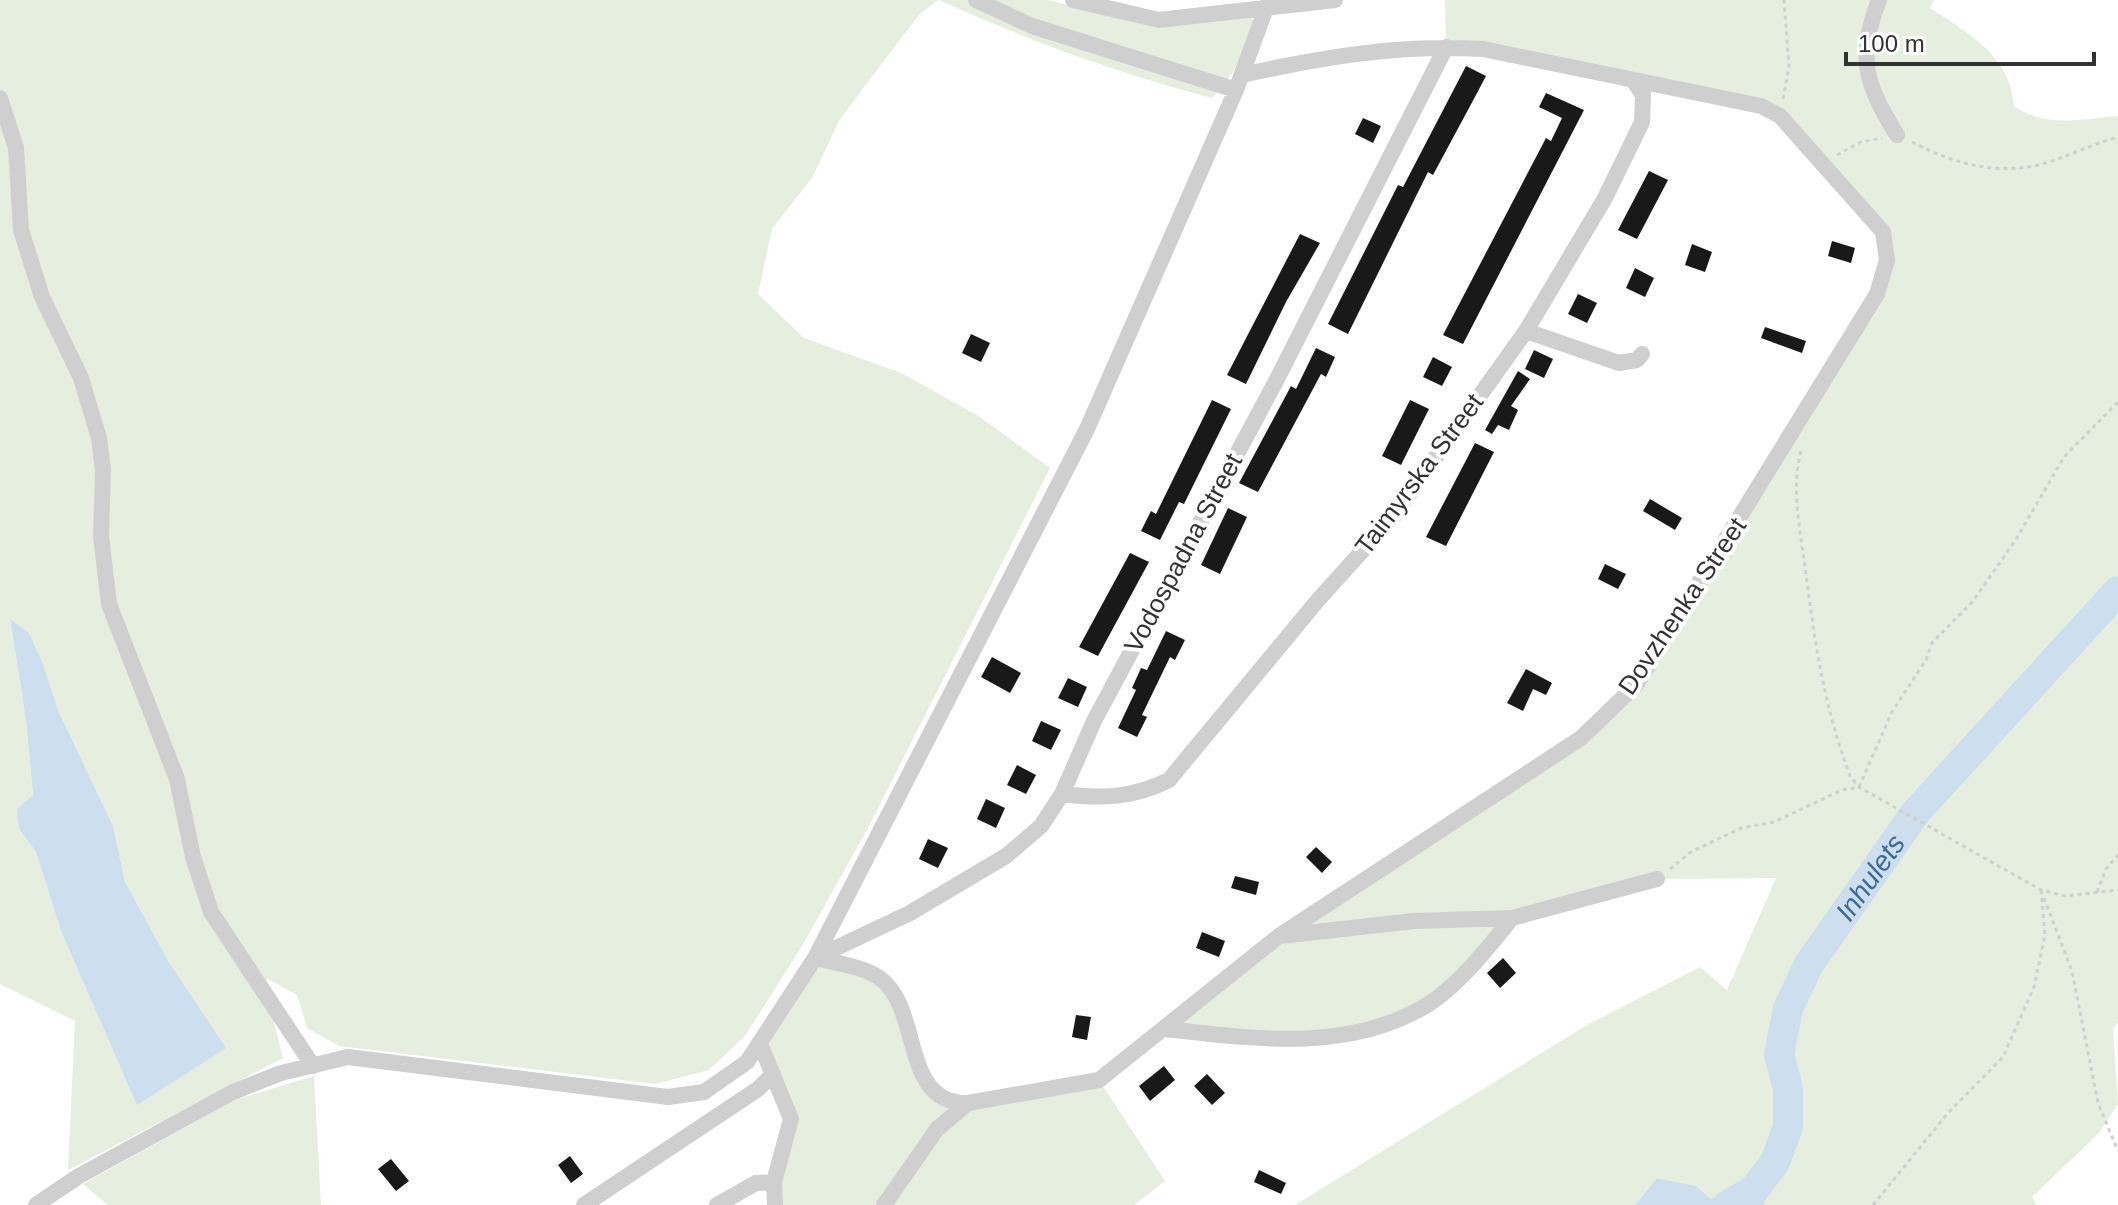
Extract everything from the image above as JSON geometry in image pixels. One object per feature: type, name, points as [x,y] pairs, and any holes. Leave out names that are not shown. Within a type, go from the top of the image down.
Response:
[{"type":"street","points":[[976,0],[1032,26],[1239,82],[1368,50],[1483,49],[1635,83],[1761,106],[1780,116],[1824,162]]},
{"type":"street","points":[[1073,0],[1159,20],[1268,4],[1335,0]]},
{"type":"street","points":[[1879,0],[1866,53],[1867,78],[1897,135]]},
{"type":"street","points":[[36,1205],[79,1176],[233,1092],[348,1057],[668,1097],[704,1092],[747,1062],[761,1046],[815,958],[1087,429],[1239,82],[1268,4]]},
{"type":"street","name":"Vodospadna Street","points":[[815,958],[910,913],[1006,856],[1041,826],[1062,794],[1094,721],[1276,381],[1446,47]]},
{"type":"street","name":"Taimyrska Street","points":[[1062,794],[1110,798],[1144,792],[1169,780],[1318,600],[1393,517],[1526,331],[1605,198],[1642,122],[1643,95],[1635,83]]},
{"type":"street","points":[[0,98],[16,148],[21,230],[42,297],[81,378],[99,438],[103,470],[101,536],[109,604],[177,779],[193,857],[211,912],[313,1066]]},
{"type":"street","name":"Dovzhenka Street","points":[[815,958],[881,979],[896,996],[930,1089],[940,1098],[953,1103],[968,1103],[1099,1080],[1279,936],[1581,738],[1636,685],[1877,294],[1887,260],[1883,232],[1824,162]]},
{"type":"street","points":[[1526,331],[1619,363],[1637,360],[1642,354]]},
{"type":"street","points":[[1279,936],[1320,934],[1414,921],[1512,918],[1657,879]]},
{"type":"street","points":[[1165,1029],[1285,1042],[1376,1028],[1424,1008],[1480,957],[1512,918]]},
{"type":"street","points":[[761,1046],[791,1119],[774,1182],[775,1205]]},
{"type":"street","points":[[584,1205],[750,1095],[773,1074]]},
{"type":"street","points":[[884,1205],[937,1129],[968,1103]]},
{"type":"street","points":[[717,1205],[756,1183],[774,1182]]},
{"type":"path","points":[[1780,116],[1789,67],[1784,0]]},
{"type":"path","points":[[1824,162],[1861,142],[1897,135],[1966,164],[2004,169],[2043,164],[2118,137]]},
{"type":"path","points":[[1859,787],[1892,712],[1926,660],[1932,643],[1973,601],[2015,541],[2064,457],[2118,402]]},
{"type":"path","points":[[1802,449],[1796,476],[1818,674],[1850,776],[1859,787],[2041,890],[2065,896],[2118,890]]},
{"type":"path","points":[[1657,879],[1691,852],[1741,828],[1774,822],[1842,790],[1859,787]]},
{"type":"path","points":[[2097,892],[2106,869],[2118,855]]},
{"type":"path","points":[[2041,890],[2054,932],[2072,971],[2098,1103],[2118,1151]]},
{"type":"path","points":[[1873,1205],[1948,1113],[2003,1057],[2034,987],[2045,935],[2041,890]]},
{"type":"shaded area","points":[[0,0],[938,0],[918,16],[840,119],[812,178],[772,229],[758,294],[804,338],[901,373],[977,415],[1050,468],[868,828],[802,946],[745,1036],[709,1070],[655,1084],[339,1046],[307,1028],[297,995],[268,979],[255,992],[272,1014],[283,1058],[68,1170],[75,1021],[0,984]],"holes":[[[10,620],[29,633],[58,710],[113,826],[125,882],[170,964],[137,1104],[61,931],[36,852],[19,829],[33,796],[26,720]]]},
{"type":"shaded area","points":[[939,0],[1048,0],[1158,28],[1240,18],[1252,18],[1256,25],[1233,72],[1212,98],[1073,55]]},
{"type":"shaded area","points":[[1445,0],[1934,0],[1930,8],[1973,37],[1996,59],[2011,88],[2014,106],[2051,120],[2118,116],[2118,1022],[2113,1030],[2118,1104],[2099,1133],[2032,1197],[2036,1205],[1764,1205],[1767,1193],[1751,1176],[1711,1199],[1696,1186],[1657,1178],[1635,1205],[1295,1205],[1587,1025],[1700,967],[1727,990],[1776,878],[1657,879],[1512,918],[1424,1008],[1376,1028],[1285,1042],[1165,1029],[1279,936],[1581,738],[1636,685],[1877,294],[1883,232],[1779,116],[1446,47]]},
{"type":"shaded area","points":[[815,958],[881,979],[920,1067],[953,1103],[1099,1080],[1165,1181],[1134,1205],[775,1205],[791,1119],[761,1046]]},
{"type":"shaded area","points":[[314,1076],[321,1205],[108,1205],[83,1184],[235,1100]]},
{"type":"water","points":[[10,619],[29,633],[42,662],[58,710],[113,826],[125,882],[170,964],[226,1048],[137,1105],[61,931],[36,852],[19,829],[17,809],[33,795],[26,720]]},
{"type":"water","points":[[1751,1176],[1767,1193],[1764,1205],[1635,1205],[1657,1178],[1696,1186],[1711,1199]]},
{"type":"building","points":[[1466,66],[1486,76],[1433,175],[1428,172],[1348,334],[1328,324],[1398,185],[1403,187]]},
{"type":"building","points":[[1546,93],[1584,110],[1463,344],[1443,335],[1546,138],[1551,141],[1562,118],[1539,107]]},
{"type":"building","points":[[1363,118],[1381,126],[1373,143],[1355,134]]},
{"type":"building","points":[[1649,171],[1668,180],[1637,239],[1618,230]]},
{"type":"building","points":[[1300,234],[1320,243],[1286,302],[1246,384],[1227,375]]},
{"type":"building","points":[[1832,241],[1855,248],[1851,263],[1828,256]]},
{"type":"building","points":[[1692,244],[1712,252],[1705,272],[1685,265]]},
{"type":"building","points":[[1635,268],[1654,278],[1645,297],[1626,288]]},
{"type":"building","points":[[1578,294],[1597,303],[1587,323],[1568,314]]},
{"type":"building","points":[[1765,327],[1806,341],[1802,353],[1761,338]]},
{"type":"building","points":[[971,334],[990,343],[981,362],[962,353]]},
{"type":"building","points":[[1316,348],[1335,357],[1326,377],[1321,374],[1258,492],[1239,483],[1291,386],[1296,389]]},
{"type":"building","points":[[1534,350],[1553,359],[1544,378],[1525,369]]},
{"type":"building","points":[[1433,357],[1452,367],[1442,386],[1423,377]]},
{"type":"building","points":[[1518,371],[1530,379],[1511,406],[1518,410],[1509,430],[1498,425],[1492,434],[1485,430]]},
{"type":"building","points":[[1212,400],[1231,409],[1184,504],[1179,502],[1160,540],[1141,531],[1151,511],[1156,514]]},
{"type":"building","points":[[1410,400],[1429,409],[1401,465],[1382,456]]},
{"type":"building","points":[[1475,443],[1494,452],[1446,546],[1426,537]]},
{"type":"building","points":[[1650,499],[1682,518],[1675,530],[1643,511]]},
{"type":"building","points":[[1228,508],[1247,517],[1220,574],[1201,565]]},
{"type":"building","points":[[1130,553],[1149,562],[1098,656],[1079,647]]},
{"type":"building","points":[[1605,564],[1626,574],[1618,589],[1598,579]]},
{"type":"building","points":[[1166,631],[1185,640],[1175,660],[1170,657],[1142,715],[1147,717],[1137,737],[1118,728],[1136,690],[1132,688],[1141,668],[1147,670]]},
{"type":"building","points":[[992,657],[1021,673],[1010,693],[981,677]]},
{"type":"building","points":[[1526,669],[1552,683],[1546,695],[1533,689],[1523,711],[1507,703]]},
{"type":"building","points":[[1068,678],[1087,687],[1078,707],[1058,698]]},
{"type":"building","points":[[1041,721],[1061,730],[1051,750],[1032,741]]},
{"type":"building","points":[[1017,765],[1036,775],[1026,794],[1007,785]]},
{"type":"building","points":[[986,799],[1005,808],[996,828],[977,819]]},
{"type":"building","points":[[928,839],[948,848],[938,868],[919,859]]},
{"type":"building","points":[[1316,847],[1332,862],[1322,873],[1306,857]]},
{"type":"building","points":[[1235,876],[1259,882],[1256,895],[1231,888]]},
{"type":"building","points":[[1202,932],[1225,941],[1219,957],[1196,948]]},
{"type":"building","points":[[1503,958],[1516,973],[1500,988],[1487,973]]},
{"type":"building","points":[[1076,1015],[1091,1017],[1087,1040],[1072,1037]]},
{"type":"building","points":[[1164,1066],[1175,1080],[1150,1101],[1139,1086]]},
{"type":"building","points":[[1207,1074],[1225,1093],[1212,1105],[1194,1086]]},
{"type":"building","points":[[570,1156],[583,1174],[571,1183],[558,1165]]},
{"type":"building","points":[[391,1159],[409,1181],[396,1191],[378,1169]]},
{"type":"building","points":[[1259,1170],[1286,1183],[1281,1194],[1254,1182]]},
{"type":"waterway","name":"Inhulets","points":[[1728,1205],[1754,1190],[1775,1162],[1788,1127],[1788,1088],[1779,1054],[1788,1009],[1809,964],[1916,812],[2118,591]]}]
